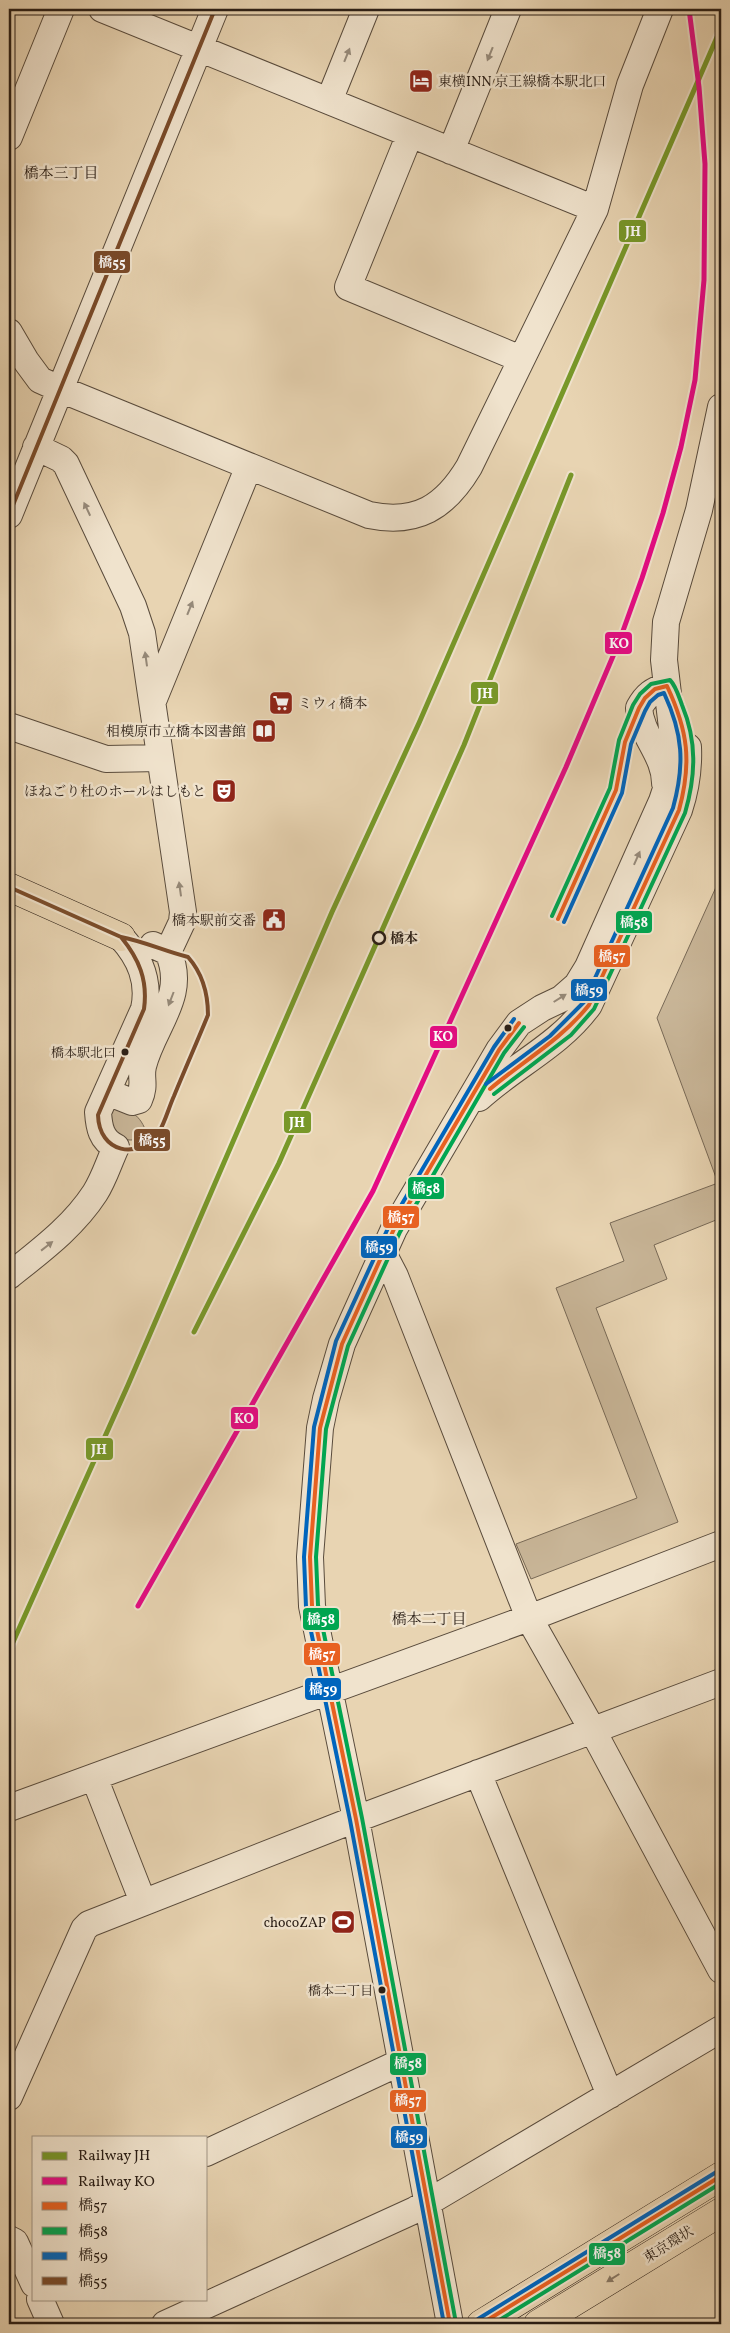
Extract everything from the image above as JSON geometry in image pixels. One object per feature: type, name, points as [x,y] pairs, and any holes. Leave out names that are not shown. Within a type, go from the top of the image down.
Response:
[{"type":"main road","points":[[9,887],[121,937]]},
{"type":"main road","points":[[480,2324],[721,2176]]},
{"type":"main road","name":"東京環状","points":[[538,2324],[721,2212]]},
{"type":"street","points":[[9,137],[61,9]]},
{"type":"street","points":[[102,9],[595,209]]},
{"type":"street","points":[[11,504],[215,9]]},
{"type":"street","points":[[329,101],[366,9]]},
{"type":"street","points":[[451,151],[508,9]]},
{"type":"street","points":[[9,332],[40,380],[60,389],[369,515],[397,518],[426,512],[442,501],[460,482],[477,452],[595,209],[630,85],[660,9]]},
{"type":"street","points":[[410,134],[348,287],[521,358]]},
{"type":"street","points":[[450,2324],[356,1819],[331,1690],[312,1606],[309,1581],[320,1428],[326,1399],[342,1344],[383,1252],[412,1197],[499,1050],[519,1023],[542,1008],[561,999],[577,985],[588,967],[665,792],[672,766],[674,745],[664,643],[666,622],[699,510],[721,407]]},
{"type":"street","points":[[36,447],[61,459],[66,464],[133,606],[142,633],[183,917],[168,952]]},
{"type":"street","points":[[152,702],[249,466]]},
{"type":"street","points":[[456,1123],[495,1084],[562,1036],[577,1022],[589,1005],[675,819],[686,790],[689,767],[688,741],[680,711],[667,686]]},
{"type":"street","points":[[9,726],[106,759],[160,758]]},
{"type":"street","points":[[107,1092],[132,1102],[139,1100],[144,1090],[143,1066],[175,986],[174,967],[168,952],[147,942],[121,937]]},
{"type":"street","points":[[9,1276],[55,1240],[78,1216],[96,1192],[116,1147],[104,1138],[99,1126],[98,1112],[144,1009],[147,995],[145,979],[139,961],[133,950],[121,937]]},
{"type":"street","points":[[519,1023],[522,1030],[536,1040],[547,1041],[562,1036]]},
{"type":"street","points":[[383,1252],[399,1285],[529,1618],[593,1731],[721,1970]]},
{"type":"street","points":[[9,1808],[529,1618],[721,1544]]},
{"type":"street","points":[[9,2097],[84,1929],[95,1920],[356,1819],[721,1683]]},
{"type":"street","points":[[478,1773],[610,2095]]},
{"type":"street","points":[[94,1777],[143,1902]]},
{"type":"street","points":[[165,2324],[415,2210],[721,2029]]},
{"type":"street","points":[[208,2152],[401,2062]]},
{"type":"street","points":[[19,2238],[32,2278]]},
{"type":"street","points":[[40,2300],[51,2324]]},
{"type":"shaded area","points":[[721,876],[721,1080],[716,1082],[721,1096],[721,1218],[654,1245],[667,1279],[596,1308],[678,1522],[531,1579],[516,1544],[637,1498],[556,1288],[624,1261],[610,1223],[718,1183],[657,1018]]},
{"type":"shaded area","points":[[111,1105],[133,1113],[140,1120],[146,1131],[134,1140],[112,1134]]},
{"type":"rail line","name":"KO","points":[[138,1606],[373,1191],[566,767],[619,642],[642,578],[663,513],[681,447],[695,380],[704,280],[705,164],[699,87],[689,9]]},
{"type":"rail line","name":"JH","points":[[9,1651],[128,1385],[332,912],[419,723],[721,28]]},
{"type":"rail line","name":"JH","points":[[194,1332],[279,1163],[464,745],[571,475]]},
{"type":"transit line","name":"橋55","points":[[9,515],[215,9]]},
{"type":"transit line","name":"橋58","points":[[494,1094],[571,1035],[594,1009],[685,813],[693,772],[692,745],[687,718],[674,685],[670,680],[651,684],[640,694],[633,705],[619,740],[610,788],[552,916]]},
{"type":"transit line","name":"橋57","points":[[490,1089],[554,1040],[589,1005],[679,810],[686,777],[686,747],[680,718],[667,686],[655,689],[645,698],[639,708],[625,742],[616,790],[558,919]]},
{"type":"transit line","name":"橋59","points":[[486,1084],[550,1036],[584,1002],[673,808],[679,777],[680,749],[675,722],[664,693],[658,695],[650,702],[645,711],[631,744],[622,793],[564,922]]},
{"type":"transit line","name":"橋55","points":[[9,887],[121,937]]},
{"type":"transit line","name":"橋55","points":[[121,937],[188,957],[201,977],[206,991],[208,1007],[208,1015],[159,1132],[141,1147],[131,1149],[121,1149],[112,1145],[105,1138],[100,1128],[98,1115],[144,1009],[145,989],[141,970],[133,953],[121,937]]},
{"type":"transit line","name":"橋59","points":[[444,2324],[350,1820],[306,1607],[304,1557],[314,1427],[336,1341],[389,1226],[494,1047],[514,1019]]},
{"type":"transit line","name":"橋57","points":[[450,2324],[356,1819],[312,1606],[310,1557],[320,1428],[342,1344],[394,1229],[499,1050],[519,1023]]},
{"type":"transit line","name":"橋58","points":[[456,2323],[362,1818],[318,1605],[316,1557],[326,1429],[348,1346],[400,1232],[504,1053],[524,1027]]},
{"type":"transit line","name":"橋59","points":[[478,2319],[718,2171]]},
{"type":"transit line","name":"橋57","points":[[481,2324],[721,2176]]},
{"type":"transit line","name":"橋58","points":[[493,2324],[721,2183]]},
{"type":"place","name":"東横INN 京王線橋本駅北口","points":[[421,81]]},
{"type":"place","name":"ミウィ橋本","points":[[281,703]]},
{"type":"place","name":"相模原市立橋本図書館","points":[[264,731]]},
{"type":"place","name":"ほねごり杜のホールはしもと","points":[[224,791]]},
{"type":"place","name":"橋本駅前交番","points":[[274,920]]},
{"type":"place","name":"橋本","points":[[379,938]]},
{"type":"place","name":"橋本駅北口","points":[[125,1052]]},
{"type":"place","name":"chocoZAP","points":[[343,1922]]},
{"type":"place","name":"橋本二丁目","points":[[382,1990]]},
{"type":"district","name":"橋本三丁目","points":[[61,173]]},
{"type":"district","name":"橋本二丁目","points":[[429,1619]]}]
